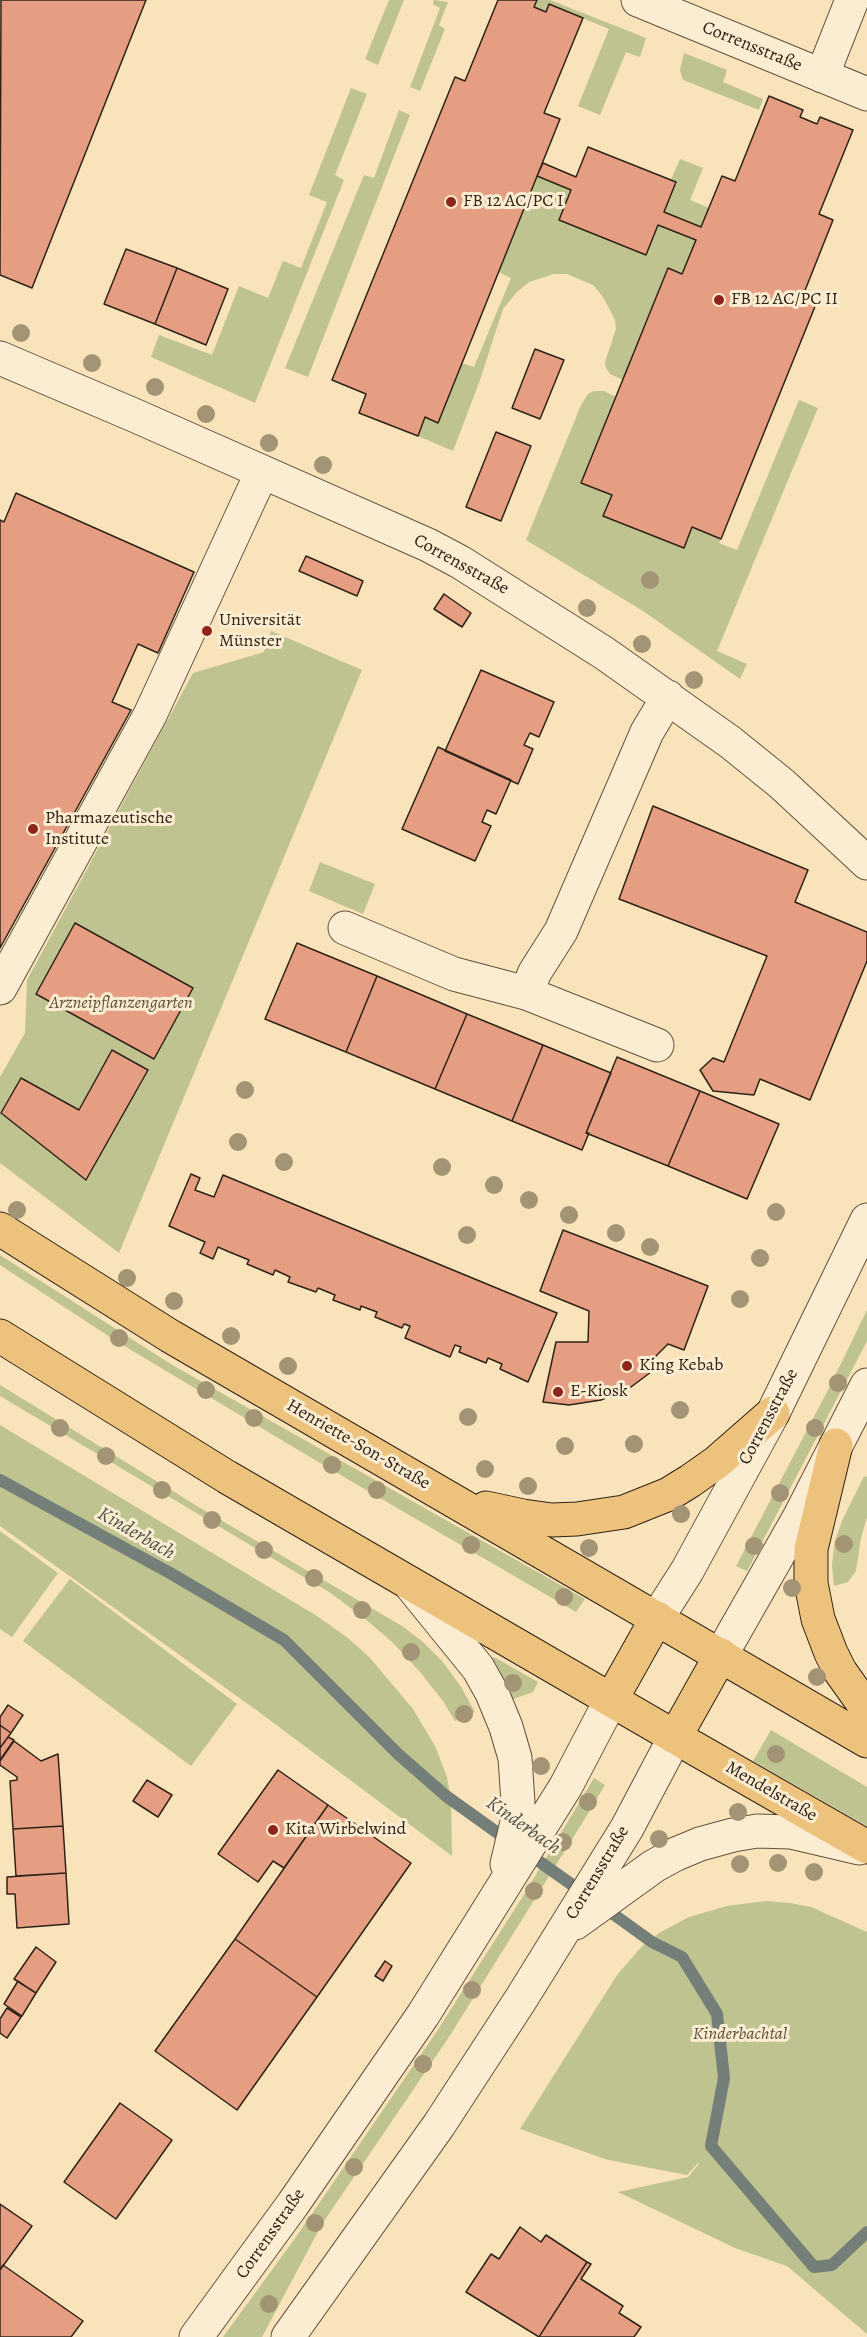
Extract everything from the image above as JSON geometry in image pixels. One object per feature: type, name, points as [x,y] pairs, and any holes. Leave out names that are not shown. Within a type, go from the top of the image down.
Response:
[{"type":"main road","name":"Henriette-Son-Straße","points":[[0,1229],[170,1336],[721,1655]]},
{"type":"main road","points":[[0,1336],[136,1422],[675,1737]]},
{"type":"main road","points":[[458,1502],[552,1520],[624,1512],[669,1494],[690,1481],[717,1462],[773,1413]]},
{"type":"main road","points":[[836,1445],[811,1549],[809,1567],[818,1619],[831,1653],[840,1671],[867,1709]]},
{"type":"main road","name":"Corrensstraße","points":[[611,1700],[657,1618]]},
{"type":"main road","points":[[721,1655],[867,1741]]},
{"type":"main road","name":"Corrensstraße","points":[[675,1737],[721,1655]]},
{"type":"main road","name":"Mendelstraße","points":[[675,1737],[867,1849]]},
{"type":"street","name":"Corrensstraße","points":[[638,0],[867,94]]},
{"type":"street","points":[[822,76],[852,0]]},
{"type":"street","name":"Corrensstraße","points":[[0,358],[428,545],[460,562],[547,616],[668,697],[730,742],[782,784],[867,863]]},
{"type":"street","points":[[0,988],[150,716],[262,472]]},
{"type":"street","points":[[526,993],[535,972],[561,931],[647,732],[668,697]]},
{"type":"street","points":[[345,928],[454,974],[526,993],[657,1045]]},
{"type":"street","name":"Corrensstraße","points":[[657,1618],[687,1571],[773,1413],[867,1220]]},
{"type":"street","name":"Corrensstraße","points":[[721,1655],[799,1518],[867,1385]]},
{"type":"street","points":[[408,1581],[466,1653],[492,1694],[506,1727],[529,1820]]},
{"type":"street","name":"Corrensstraße","points":[[196,2337],[293,2204],[387,2069],[508,1874],[529,1820],[572,1775],[611,1700]]},
{"type":"street","name":"Corrensstraße","points":[[288,2337],[439,2125],[574,1920],[612,1879],[627,1828],[675,1737]]},
{"type":"street","name":"Mendelstraße","points":[[612,1879],[654,1866],[700,1844],[757,1831],[792,1832],[867,1849]]},
{"type":"green space","points":[[389,0],[404,0],[378,65],[365,59]]},
{"type":"green space","points":[[434,0],[448,2],[439,25],[445,29],[420,91],[410,87],[440,8],[433,4]]},
{"type":"green space","points":[[537,0],[550,0],[646,38],[640,57],[626,52],[600,115],[578,106],[609,29],[549,4],[546,12],[534,7]]},
{"type":"green space","points":[[684,53],[727,70],[723,82],[763,99],[759,110],[683,80],[680,70]]},
{"type":"green space","points":[[351,88],[367,94],[335,175],[344,180],[255,403],[151,357],[159,335],[212,355],[239,286],[268,298],[283,261],[301,268],[327,202],[309,195]]},
{"type":"green space","points":[[399,110],[410,115],[308,377],[285,368],[364,175],[374,178]]},
{"type":"green space","points":[[680,159],[703,168],[690,200],[709,208],[701,227],[664,212],[676,182],[671,180]]},
{"type":"green space","points":[[537,176],[571,190],[559,220],[646,255],[658,225],[696,240],[682,274],[667,269],[623,380],[610,374],[606,368],[605,362],[616,329],[615,320],[603,297],[593,285],[567,274],[554,274],[529,282],[516,293],[503,309],[480,380],[453,451],[418,436],[425,417],[438,422],[462,363],[474,367],[511,278],[498,272]]},
{"type":"green space","points":[[594,391],[604,391],[616,397],[581,483],[612,495],[604,516],[683,548],[692,527],[721,539],[719,543],[737,550],[799,400],[818,408],[717,651],[747,664],[740,679],[643,611],[526,540],[581,405],[588,394]]},
{"type":"green space","name":"Arzneipflanzengarten","points":[[271,631],[362,670],[119,1253],[0,1163],[0,1077],[25,1033],[27,980],[193,673],[264,652]]},
{"type":"green space","points":[[320,862],[375,884],[363,914],[309,891]]},
{"type":"green space","points":[[0,1255],[174,1366],[585,1599],[576,1612],[325,1466],[116,1341],[0,1265]]},
{"type":"green space","points":[[867,1310],[865,1345],[747,1571],[736,1566],[830,1386]]},
{"type":"green space","points":[[0,1385],[202,1509],[402,1626],[423,1642],[443,1662],[475,1712],[455,1721],[443,1701],[420,1672],[392,1642],[363,1617],[329,1592],[0,1396]]},
{"type":"green space","points":[[0,1425],[317,1616],[348,1638],[370,1658],[413,1709],[435,1746],[447,1777],[451,1800],[452,1856],[259,1712],[0,1526]]},
{"type":"green space","points":[[864,1476],[867,1477],[867,1517],[856,1571],[848,1582],[834,1586],[832,1565],[835,1541]]},
{"type":"green space","points":[[0,1531],[58,1573],[12,1637],[0,1629]]},
{"type":"green space","points":[[70,1579],[237,1704],[191,1766],[23,1641]]},
{"type":"green space","points":[[490,1657],[496,1658],[538,1682],[533,1692],[508,1701]]},
{"type":"green space","points":[[771,1730],[867,1787],[867,1826],[753,1761]]},
{"type":"green space","points":[[594,1778],[605,1785],[589,1812],[449,2037],[322,2224],[262,2337],[223,2337],[296,2237],[437,2031],[525,1893]]},
{"type":"green space","name":"Kinderbachtal","points":[[766,1901],[811,1907],[867,1932],[867,2334],[787,2266],[735,2248],[618,2192],[688,2177],[698,2163],[687,2175],[608,2160],[520,2129],[617,1975],[644,1944],[689,1917],[727,1906]]},
{"type":"building","points":[[1,0],[146,0],[32,288],[0,275]]},
{"type":"building","points":[[498,0],[537,0],[534,7],[546,12],[549,4],[583,18],[544,113],[560,119],[438,423],[425,417],[418,436],[359,413],[366,394],[332,380],[455,77],[465,81]]},
{"type":"building","points":[[769,96],[803,110],[800,117],[817,124],[820,117],[853,130],[819,214],[833,220],[802,298],[816,304],[721,539],[692,527],[684,548],[603,516],[612,495],[581,483],[668,268],[682,274],[696,240],[658,225],[646,255],[559,220],[571,190],[537,176],[543,163],[576,177],[588,147],[676,182],[664,212],[701,227],[722,176],[735,181]]},
{"type":"building","points":[[126,249],[177,268],[155,324],[104,304]]},
{"type":"building","points":[[177,268],[228,289],[206,345],[155,324]]},
{"type":"building","points":[[535,349],[564,360],[540,419],[512,408]]},
{"type":"building","points":[[496,432],[531,446],[501,521],[466,507]]},
{"type":"building","name":"Pharmazeutische Institute","points":[[16,493],[194,572],[158,653],[138,644],[112,702],[131,710],[0,948],[0,520],[4,522]]},
{"type":"building","points":[[306,556],[363,581],[357,596],[299,571]]},
{"type":"building","points":[[444,594],[471,613],[462,627],[434,609]]},
{"type":"building","points":[[481,670],[554,702],[539,737],[530,733],[524,745],[533,749],[518,784],[445,751]]},
{"type":"building","points":[[438,747],[511,780],[496,814],[487,810],[482,822],[491,826],[475,861],[402,829]]},
{"type":"building","points":[[653,806],[808,870],[795,902],[867,932],[867,961],[810,1100],[760,1079],[754,1095],[713,1091],[700,1070],[713,1058],[724,1062],[767,956],[619,899]]},
{"type":"building","points":[[75,923],[193,988],[154,1059],[36,994]]},
{"type":"building","points":[[297,943],[377,976],[346,1052],[265,1019]]},
{"type":"building","points":[[377,976],[467,1014],[435,1089],[346,1052]]},
{"type":"building","points":[[467,1014],[543,1045],[512,1121],[435,1089]]},
{"type":"building","points":[[543,1045],[611,1073],[586,1133],[589,1133],[582,1150],[512,1121]]},
{"type":"building","points":[[112,1050],[148,1070],[86,1180],[1,1113],[21,1078],[79,1110]]},
{"type":"building","points":[[617,1057],[700,1091],[668,1166],[586,1133]]},
{"type":"building","points":[[700,1091],[779,1124],[747,1199],[668,1166]]},
{"type":"building","points":[[191,1174],[200,1178],[195,1190],[214,1197],[223,1175],[557,1313],[528,1382],[500,1369],[502,1364],[488,1358],[486,1363],[459,1352],[461,1347],[455,1345],[450,1357],[405,1338],[410,1326],[404,1324],[402,1328],[375,1317],[377,1312],[361,1306],[360,1310],[333,1300],[335,1295],[318,1288],[316,1292],[288,1282],[290,1277],[275,1270],[273,1275],[247,1264],[249,1260],[218,1247],[213,1259],[200,1253],[205,1242],[169,1226]]},
{"type":"building","points":[[563,1230],[708,1286],[684,1350],[668,1344],[652,1360],[659,1366],[631,1387],[601,1400],[569,1405],[543,1402],[556,1342],[588,1342],[589,1311],[540,1291]]},
{"type":"building","points":[[8,1705],[23,1715],[11,1733],[0,1725],[0,1717]]},
{"type":"building","points":[[0,1725],[11,1733],[0,1748]]},
{"type":"building","points":[[8,1737],[14,1740],[0,1760],[0,1748]]},
{"type":"building","points":[[14,1741],[41,1761],[58,1754],[63,1826],[13,1829],[10,1781],[17,1780],[17,1777],[0,1765],[0,1761]]},
{"type":"building","name":"Kita Wirbelwind","points":[[278,1770],[328,1805],[284,1868],[273,1861],[258,1882],[218,1854]]},
{"type":"building","points":[[147,1780],[172,1795],[158,1817],[133,1801]]},
{"type":"building","points":[[328,1805],[411,1863],[317,1997],[235,1939]]},
{"type":"building","points":[[63,1826],[66,1873],[16,1876],[13,1829]]},
{"type":"building","points":[[66,1873],[69,1924],[17,1928],[15,1894],[7,1894],[7,1877]]},
{"type":"building","points":[[235,1939],[317,1997],[237,2110],[155,2051]]},
{"type":"building","points":[[36,1947],[56,1962],[36,1993],[14,1979]]},
{"type":"building","points":[[385,1961],[392,1966],[383,1981],[375,1976]]},
{"type":"building","points":[[18,1981],[36,1993],[22,2016],[4,2004]]},
{"type":"building","points":[[7,2008],[21,2017],[7,2038],[0,2033],[0,2019]]},
{"type":"building","points":[[120,2103],[172,2140],[116,2219],[64,2182]]},
{"type":"building","points":[[0,2204],[32,2226],[0,2270]]},
{"type":"building","points":[[520,2227],[541,2242],[546,2235],[587,2262],[539,2337],[466,2292],[491,2254],[499,2259]]},
{"type":"building","points":[[587,2262],[591,2264],[581,2279],[623,2306],[619,2313],[641,2327],[634,2337],[539,2337]]},
{"type":"building","points":[[3,2265],[83,2321],[71,2337],[0,2337],[0,2270]]},
{"type":"waterway","name":"Kinderbach","points":[[0,1480],[170,1573],[284,1640],[398,1754],[446,1796],[509,1841]]},
{"type":"waterway","name":"Kinderbach","points":[[526,1852],[585,1894]]},
{"type":"waterway","name":"Kinderbach","points":[[602,1906],[652,1942],[682,1957],[717,2014],[724,2078],[711,2146],[814,2267],[832,2265],[867,2232]]},
{"type":"place","name":"FB 12 AC/PC I","points":[[451,202]]},
{"type":"place","name":"FB 12 AC/PC II","points":[[719,300]]},
{"type":"place","name":"Universität Münster","points":[[207,631]]},
{"type":"place","name":"Pharmazeutische Institute","points":[[33,829]]},
{"type":"place","name":"King Kebab","points":[[627,1366]]},
{"type":"place","name":"E-Kiosk","points":[[558,1392]]},
{"type":"place","name":"Kita Wirbelwind","points":[[273,1830]]}]
